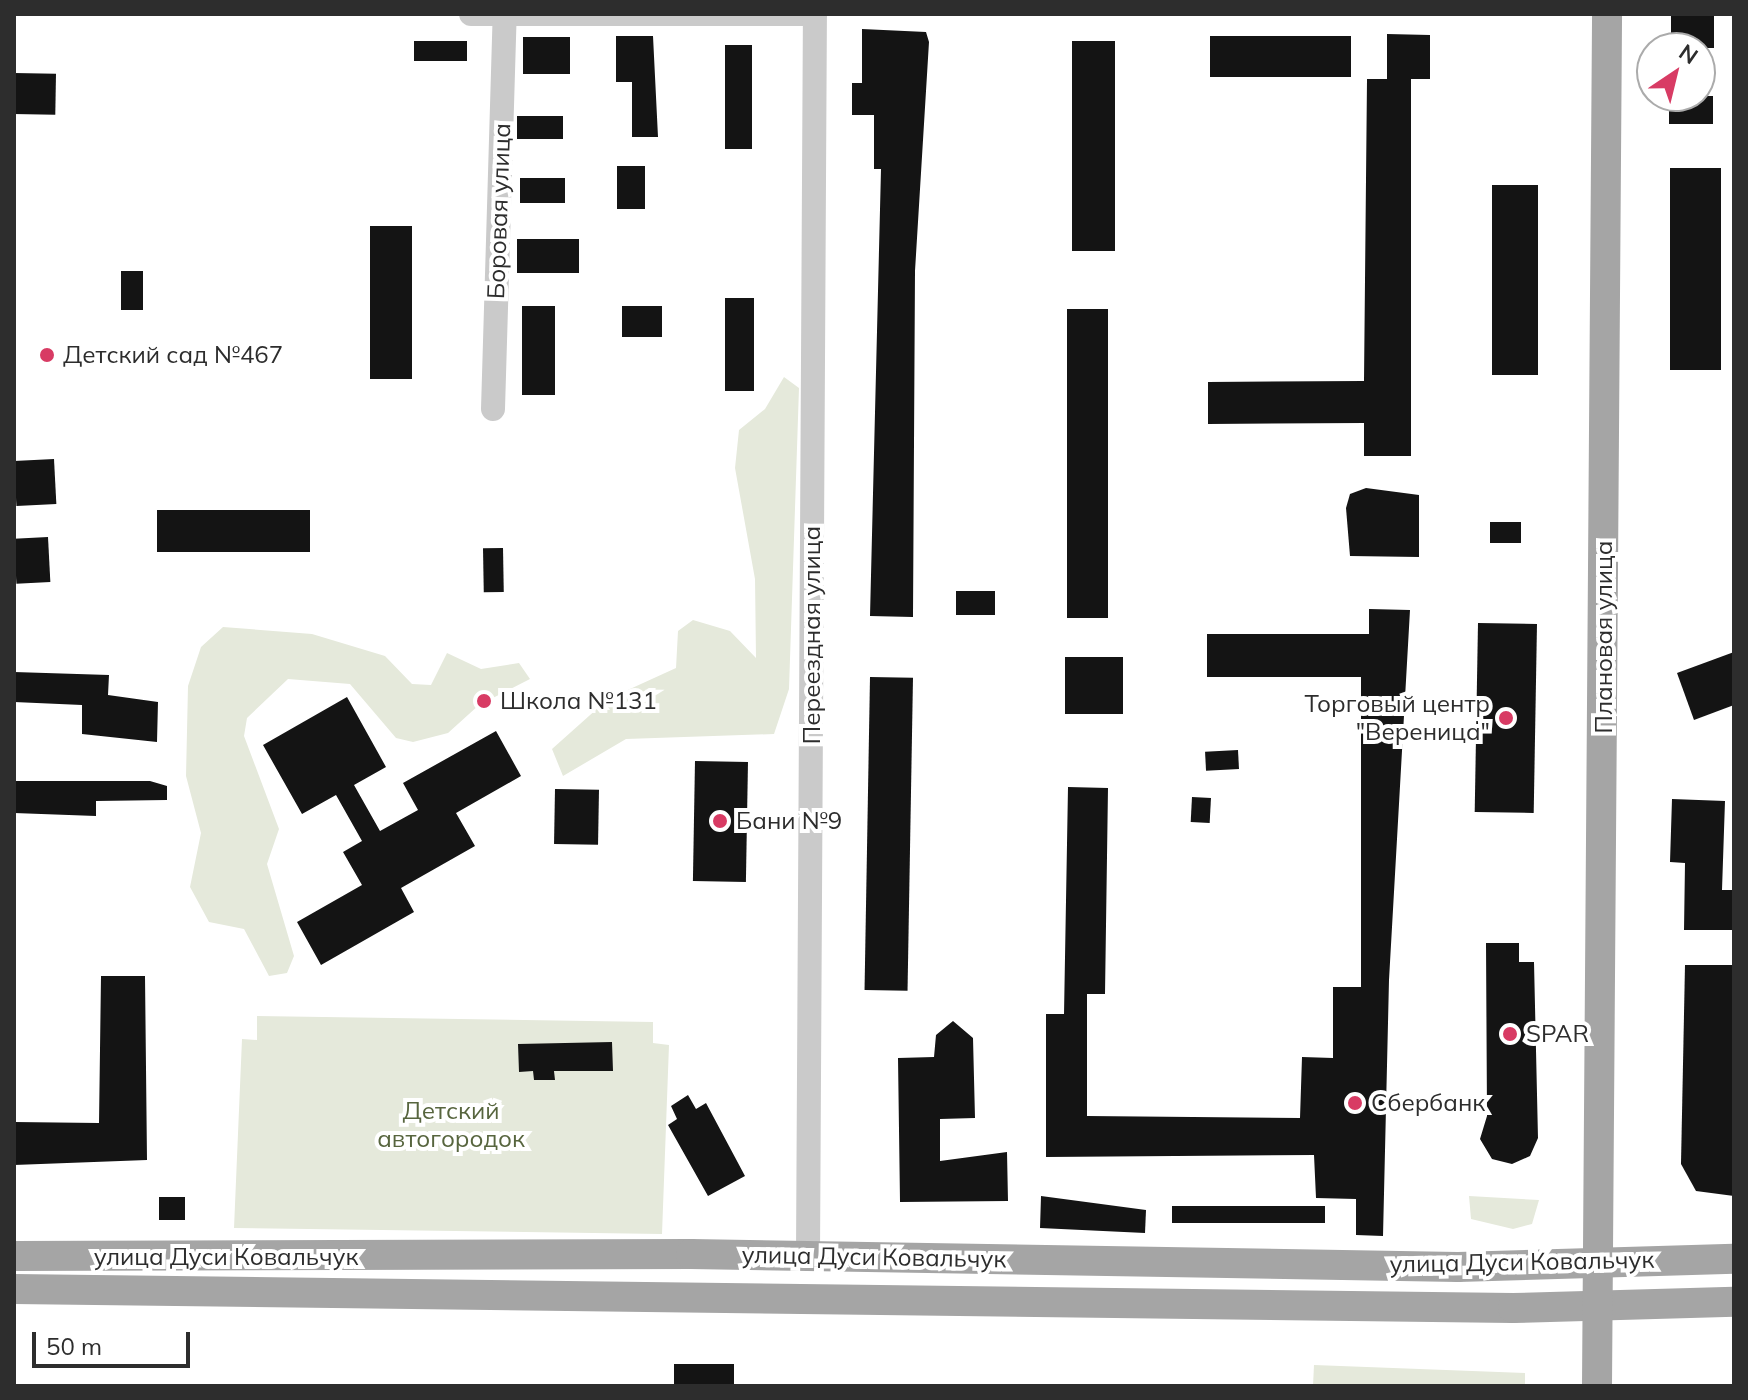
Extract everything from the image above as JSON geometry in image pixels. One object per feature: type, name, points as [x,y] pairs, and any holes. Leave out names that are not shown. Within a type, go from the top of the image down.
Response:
[{"type":"main road","name":"Плановая улица","points":[[1597,1386],[1595,1260],[1607,14]]},
{"type":"main road","name":"улица Дуси Ковальчук","points":[[14,1256],[808,1255],[1458,1267],[1595,1260],[1734,1259]]},
{"type":"main road","name":"улица Дуси Ковальчук","points":[[14,1289],[1595,1304],[1734,1302]]},
{"type":"street","points":[[471,14],[815,14]]},
{"type":"street","name":"Боровая улица","points":[[493,409],[505,14]]},
{"type":"street","name":"Переездная улица","points":[[808,1255],[815,14]]},
{"type":"green space","points":[[784,377],[799,388],[789,689],[774,734],[626,739],[563,776],[552,749],[608,699],[676,668],[678,631],[693,620],[730,631],[756,658],[755,579],[735,468],[739,430],[765,409]]},
{"type":"green space","points":[[223,627],[312,634],[385,656],[412,684],[431,685],[447,653],[481,669],[519,663],[530,679],[479,705],[448,733],[413,742],[396,738],[350,684],[288,679],[247,718],[244,736],[279,829],[267,864],[294,956],[287,973],[269,976],[244,929],[209,922],[190,887],[201,833],[186,776],[188,686],[201,647]]},
{"type":"green space","name":"Детский автогородок","points":[[257,1016],[653,1022],[653,1043],[669,1045],[662,1234],[234,1228],[242,1039],[257,1040]]},
{"type":"green space","points":[[1469,1196],[1539,1200],[1532,1224],[1513,1229],[1471,1219]]},
{"type":"green space","points":[[1314,1365],[1525,1373],[1525,1386],[1313,1386]]},
{"type":"building","points":[[1671,14],[1714,14],[1714,32],[1671,32]]},
{"type":"building","points":[[862,29],[926,32],[929,42],[915,271],[913,617],[870,616],[881,169],[874,169],[874,115],[852,115],[852,83],[862,83]]},
{"type":"building","points":[[1387,34],[1430,35],[1430,79],[1411,79],[1411,456],[1364,456],[1364,423],[1208,424],[1208,382],[1364,381],[1367,79],[1387,79]]},
{"type":"building","points":[[616,36],[653,36],[658,137],[632,137],[632,82],[616,82]]},
{"type":"building","points":[[1210,36],[1351,36],[1351,77],[1210,77]]},
{"type":"building","points":[[523,37],[570,37],[570,74],[523,74]]},
{"type":"building","points":[[414,41],[467,41],[467,61],[414,61]]},
{"type":"building","points":[[1072,41],[1115,41],[1115,251],[1072,251]]},
{"type":"building","points":[[725,45],[752,45],[752,149],[725,149]]},
{"type":"building","points":[[14,73],[56,74],[55,115],[14,114]]},
{"type":"building","points":[[1669,112],[1713,112],[1713,124],[1669,124]]},
{"type":"building","points":[[517,116],[563,116],[563,139],[517,139]]},
{"type":"building","points":[[617,166],[645,166],[645,209],[617,209]]},
{"type":"building","points":[[1670,168],[1721,168],[1721,370],[1670,370]]},
{"type":"building","points":[[520,178],[565,178],[565,203],[520,203]]},
{"type":"building","points":[[1492,185],[1538,185],[1538,375],[1492,375]]},
{"type":"building","points":[[370,226],[412,226],[412,379],[370,379]]},
{"type":"building","points":[[517,239],[579,239],[579,273],[517,273]]},
{"type":"building","points":[[121,271],[143,271],[143,310],[121,310]]},
{"type":"building","points":[[725,298],[754,298],[754,391],[725,391]]},
{"type":"building","points":[[522,306],[555,306],[555,395],[522,395]]},
{"type":"building","points":[[622,306],[662,306],[662,337],[622,337]]},
{"type":"building","points":[[1067,309],[1108,309],[1108,618],[1067,618]]},
{"type":"building","points":[[54,459],[56,504],[16,506],[14,461]]},
{"type":"building","points":[[1366,488],[1419,495],[1419,557],[1350,556],[1346,508],[1350,494]]},
{"type":"building","points":[[157,510],[310,510],[310,552],[157,552]]},
{"type":"building","points":[[1490,522],[1521,522],[1521,543],[1490,543]]},
{"type":"building","points":[[48,537],[50,582],[16,584],[14,539]]},
{"type":"building","points":[[483,548],[503,548],[504,592],[484,592]]},
{"type":"building","points":[[956,591],[995,591],[995,615],[956,615]]},
{"type":"building","points":[[1369,609],[1410,610],[1389,980],[1383,1236],[1356,1235],[1356,1199],[1316,1198],[1314,1155],[1046,1157],[1046,1014],[1064,1014],[1068,787],[1108,788],[1105,994],[1087,994],[1087,1116],[1300,1118],[1302,1057],[1333,1058],[1333,987],[1361,987],[1361,677],[1207,677],[1207,634],[1369,634]]},
{"type":"building","name":"Торговый центр \"Вереница\"","points":[[1478,623],[1537,624],[1534,813],[1475,812]]},
{"type":"building","points":[[1734,652],[1734,705],[1694,720],[1677,673]]},
{"type":"building","points":[[1065,657],[1123,657],[1123,714],[1065,714]]},
{"type":"building","points":[[14,672],[109,675],[108,695],[158,702],[157,742],[82,734],[82,705],[14,702]]},
{"type":"building","points":[[870,677],[913,678],[908,991],[865,990]]},
{"type":"building","points":[[347,697],[386,767],[354,785],[380,831],[418,810],[403,783],[496,731],[521,776],[456,813],[475,846],[401,888],[414,912],[321,965],[297,922],[362,885],[343,852],[362,841],[336,795],[302,814],[263,745]]},
{"type":"building","points":[[1238,750],[1239,769],[1206,771],[1205,752]]},
{"type":"building","name":"Бани №9","points":[[695,761],[748,762],[746,882],[693,881]]},
{"type":"building","points":[[14,781],[150,781],[167,786],[167,800],[96,801],[96,816],[14,813]]},
{"type":"building","points":[[555,789],[599,790],[598,845],[554,844]]},
{"type":"building","points":[[1192,797],[1211,798],[1210,823],[1191,822]]},
{"type":"building","points":[[1672,799],[1725,801],[1722,890],[1734,890],[1734,930],[1684,930],[1685,863],[1670,862]]},
{"type":"building","name":"SPAR","points":[[1486,943],[1519,943],[1519,962],[1534,962],[1538,1138],[1530,1156],[1512,1164],[1492,1159],[1480,1139],[1487,1116]]},
{"type":"building","points":[[1685,965],[1733,965],[1734,1196],[1696,1191],[1681,1164]]},
{"type":"building","points":[[101,976],[145,976],[147,1160],[14,1165],[14,1122],[99,1123]]},
{"type":"building","points":[[953,1021],[973,1038],[975,1118],[940,1119],[940,1161],[1007,1152],[1008,1201],[900,1202],[898,1058],[934,1057],[936,1035]]},
{"type":"building","points":[[612,1042],[613,1071],[554,1071],[555,1080],[534,1080],[533,1071],[519,1072],[518,1044]]},
{"type":"building","points":[[688,1095],[696,1109],[706,1103],[745,1176],[708,1196],[668,1125],[677,1119],[671,1106]]},
{"type":"building","points":[[1041,1196],[1146,1210],[1145,1233],[1040,1228]]},
{"type":"building","points":[[159,1197],[185,1197],[185,1220],[159,1220]]},
{"type":"building","points":[[1172,1206],[1325,1206],[1325,1223],[1172,1223]]},
{"type":"building","points":[[674,1364],[734,1364],[734,1386],[674,1386]]},
{"type":"place","name":"Детский сад №467","points":[[47,355]]},
{"type":"place","name":"Школа №131","points":[[484,701]]},
{"type":"place","name":"Торговый центр \"Вереница\"","points":[[1506,718]]},
{"type":"place","name":"Бани №9","points":[[720,821]]},
{"type":"place","name":"SPAR","points":[[1510,1034]]},
{"type":"place","name":"Сбербанк","points":[[1355,1103]]}]
